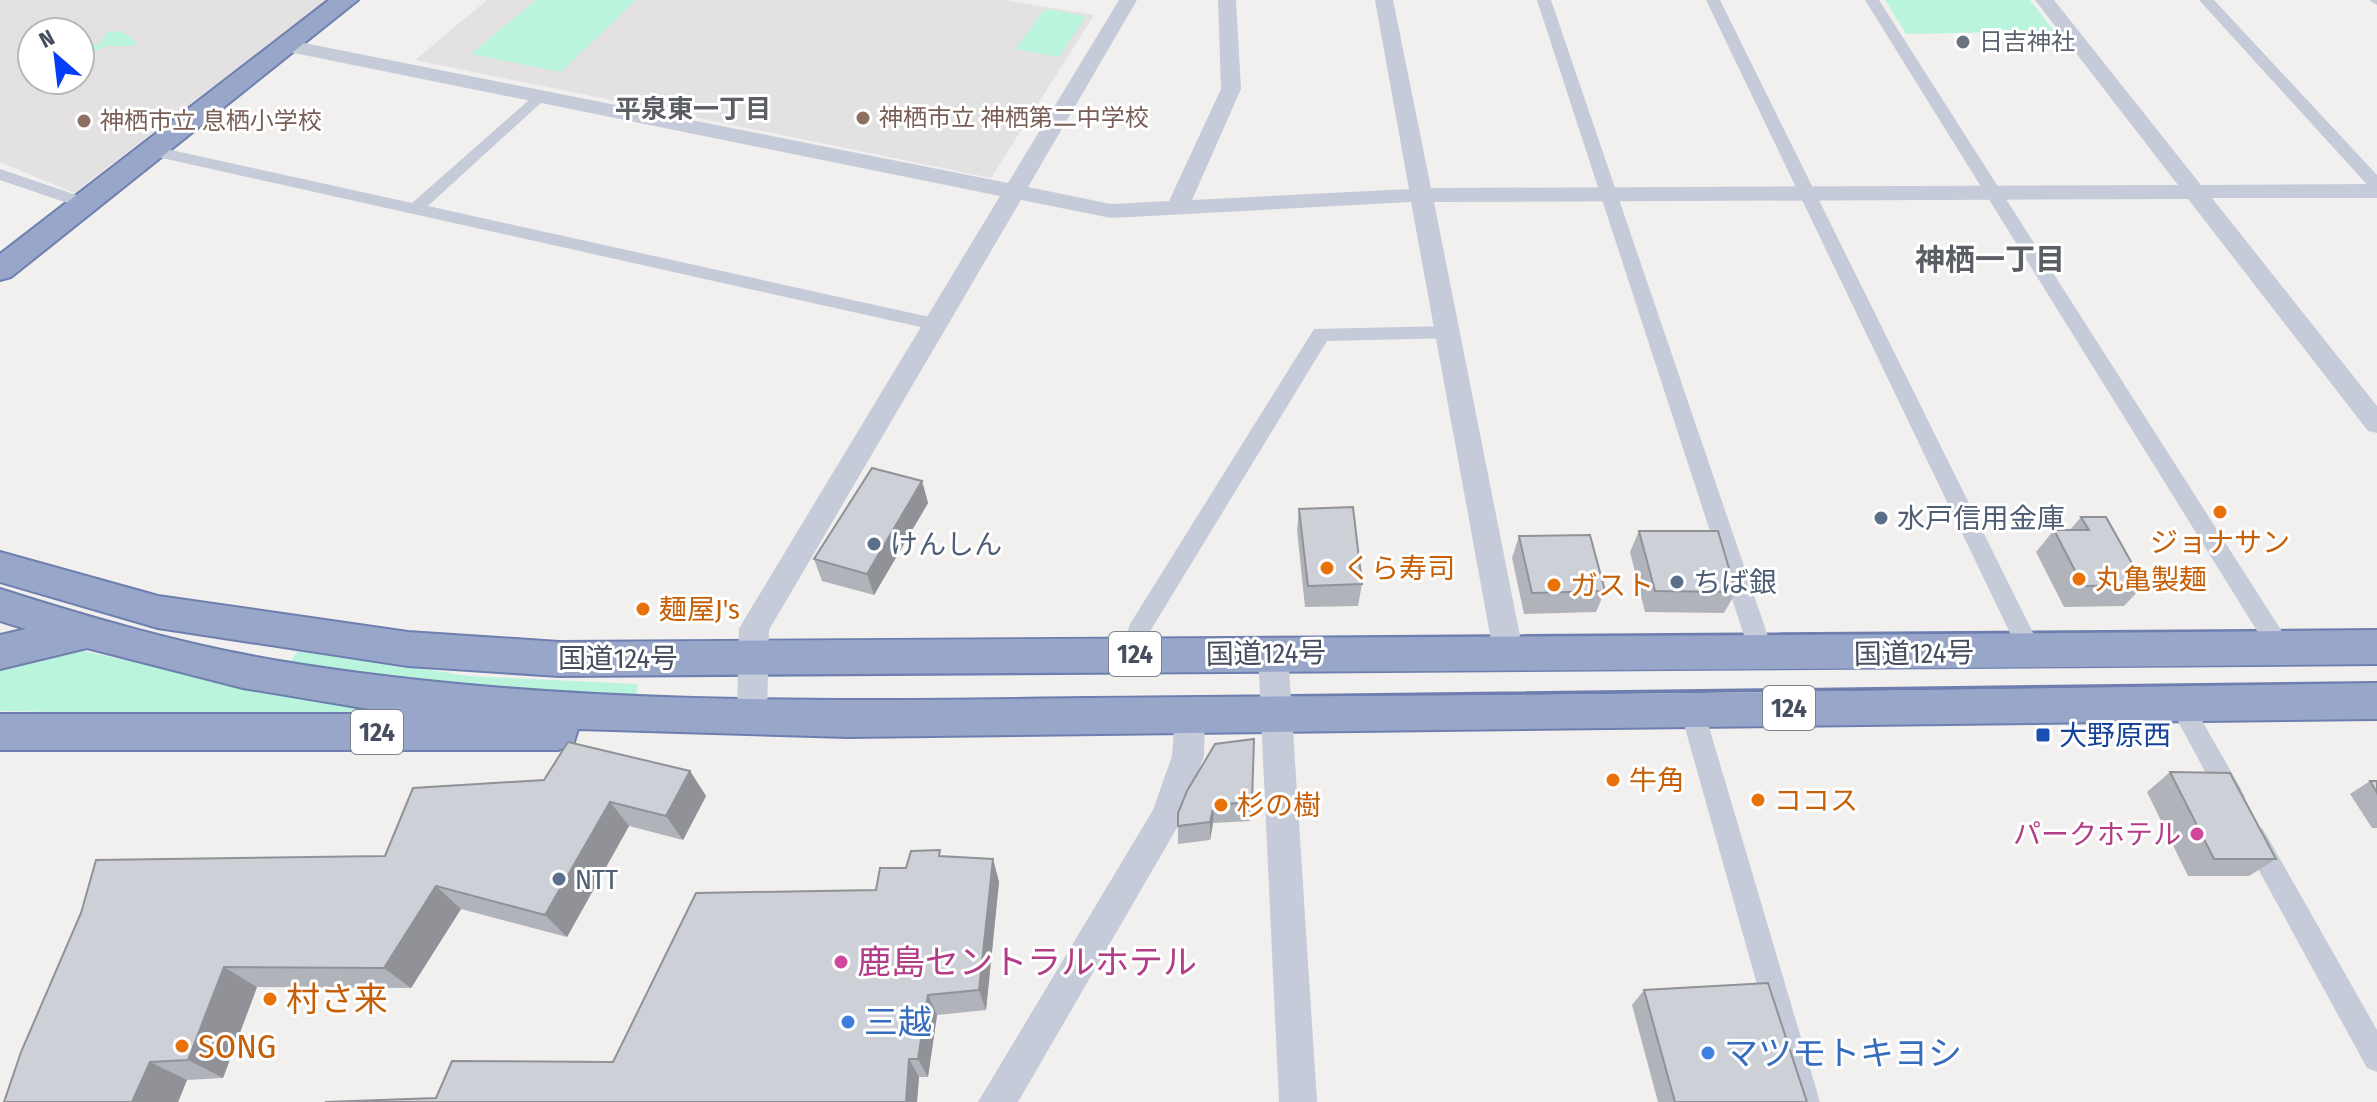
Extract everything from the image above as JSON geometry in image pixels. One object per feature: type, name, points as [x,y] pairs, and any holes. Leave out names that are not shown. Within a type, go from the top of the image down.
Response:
[{"type":"highway","points":[[0,270],[345,0]]},
{"type":"highway","name":"国道124号","points":[[0,567],[158,612],[408,649],[559,659],[1508,651],[1762,654],[2377,647]]},
{"type":"highway","name":"国道124号","points":[[0,605],[85,633],[277,678],[392,694],[565,711],[752,718],[1275,715],[2377,701]]},
{"type":"highway","name":"国道124号","points":[[0,652],[85,633],[158,612]]},
{"type":"highway","name":"国道124号","points":[[0,732],[561,732],[668,728],[752,718]]},
{"type":"street","points":[[752,718],[754,629],[1128,0]]},
{"type":"street","points":[[1177,208],[1231,89],[1227,0]]},
{"type":"street","points":[[1384,0],[1508,651]]},
{"type":"street","points":[[1544,0],[1762,654]]},
{"type":"street","points":[[1713,0],[2030,651]]},
{"type":"street","points":[[1872,0],[2280,648]]},
{"type":"street","points":[[2044,0],[2377,424]]},
{"type":"street","points":[[2206,0],[2377,188]]},
{"type":"street","points":[[289,46],[1111,211],[1423,195],[1991,191],[2195,193],[2377,188]]},
{"type":"street","points":[[414,210],[538,97]]},
{"type":"street","points":[[153,151],[934,324]]},
{"type":"street","points":[[0,174],[85,204]]},
{"type":"street","points":[[1133,654],[1138,631],[1321,334],[1447,333]]},
{"type":"street","points":[[1273,653],[1298,1102]]},
{"type":"street","points":[[2180,703],[2377,1058]]},
{"type":"street","points":[[1692,710],[1805,1102]]},
{"type":"street","points":[[997,1102],[1167,816],[1188,756],[1190,715]]},
{"type":"shaded area","name":"神栖市立 息栖小学校","points":[[0,0],[326,0],[74,193],[0,162]]},
{"type":"shaded area","name":"神栖市立 神栖第二中学校","points":[[487,0],[1004,0],[1094,15],[991,178],[415,60]]},
{"type":"green space","points":[[536,0],[636,0],[561,72],[471,54]]},
{"type":"green space","points":[[1885,0],[2030,0],[2054,31],[1906,34]]},
{"type":"green space","points":[[1045,9],[1086,16],[1059,57],[1015,49]]},
{"type":"green space","points":[[120,31],[136,41],[133,46],[106,46],[96,51],[96,44],[101,43],[107,32]]},
{"type":"green space","points":[[74,649],[219,680],[389,708],[384,718],[0,711],[0,663]]},
{"type":"green space","points":[[299,649],[468,676],[638,684],[636,696],[591,696],[325,673],[291,661]]},
{"type":"building","points":[[872,468],[922,481],[867,574],[814,559]]},
{"type":"building","name":"くら寿司","points":[[1353,507],[1362,584],[1308,586],[1299,509]]},
{"type":"building","points":[[2081,517],[2106,517],[2144,585],[2083,586],[2054,530],[2089,530]]},
{"type":"building","points":[[1639,531],[1718,531],[1736,592],[1655,591]]},
{"type":"building","points":[[1590,535],[1605,591],[1532,593],[1519,536]]},
{"type":"building","name":"杉の樹","points":[[1254,739],[1252,802],[1214,805],[1210,822],[1178,826],[1178,813],[1187,791],[1215,744]]},
{"type":"building","points":[[568,742],[690,771],[666,816],[610,802],[545,915],[436,886],[384,968],[224,967],[188,1060],[150,1062],[132,1102],[4,1102],[21,1052],[81,913],[96,860],[385,856],[413,788],[544,780]]},
{"type":"building","points":[[2170,772],[2230,773],[2276,859],[2214,859]]},
{"type":"building","points":[[2370,781],[2377,781],[2377,793]]},
{"type":"building","name":"鹿島セントラルホテル","points":[[940,850],[939,856],[993,859],[979,990],[928,995],[918,1059],[909,1059],[906,1102],[325,1102],[436,1098],[452,1061],[613,1062],[696,893],[876,890],[880,868],[906,868],[911,851]]},
{"type":"building","name":"マツモトキヨシ","points":[[1768,983],[1807,1102],[1675,1102],[1644,990]]},
{"type":"place","name":"日吉神社","points":[[1963,42]]},
{"type":"place","name":"神栖市立 神栖第二中学校","points":[[863,118]]},
{"type":"place","name":"神栖市立 息栖小学校","points":[[84,121]]},
{"type":"place","name":"ジョナサン","points":[[2220,512]]},
{"type":"place","name":"水戸信用金庫","points":[[1881,518]]},
{"type":"place","name":"けんしん","points":[[874,544]]},
{"type":"place","name":"くら寿司","points":[[1327,568]]},
{"type":"place","name":"丸亀製麺","points":[[2079,579]]},
{"type":"place","name":"ちば銀","points":[[1677,582]]},
{"type":"place","name":"ガスト","points":[[1554,585]]},
{"type":"place","name":"麺屋J's","points":[[643,609]]},
{"type":"place","name":"大野原西","points":[[2043,735]]},
{"type":"place","name":"牛角","points":[[1613,780]]},
{"type":"place","name":"ココス","points":[[1758,800]]},
{"type":"place","name":"杉の樹","points":[[1221,805]]},
{"type":"place","name":"パークホテル","points":[[2197,834]]},
{"type":"place","name":"NTT","points":[[559,879]]},
{"type":"place","name":"鹿島セントラルホテル","points":[[841,962]]},
{"type":"place","name":"村さ来","points":[[270,999]]},
{"type":"place","name":"三越","points":[[848,1022]]},
{"type":"place","name":"SONG","points":[[182,1046]]},
{"type":"place","name":"マツモトキヨシ","points":[[1708,1053]]},
{"type":"district","name":"平泉東一丁目","points":[[693,109]]},
{"type":"district","name":"神栖一丁目","points":[[1990,260]]}]
